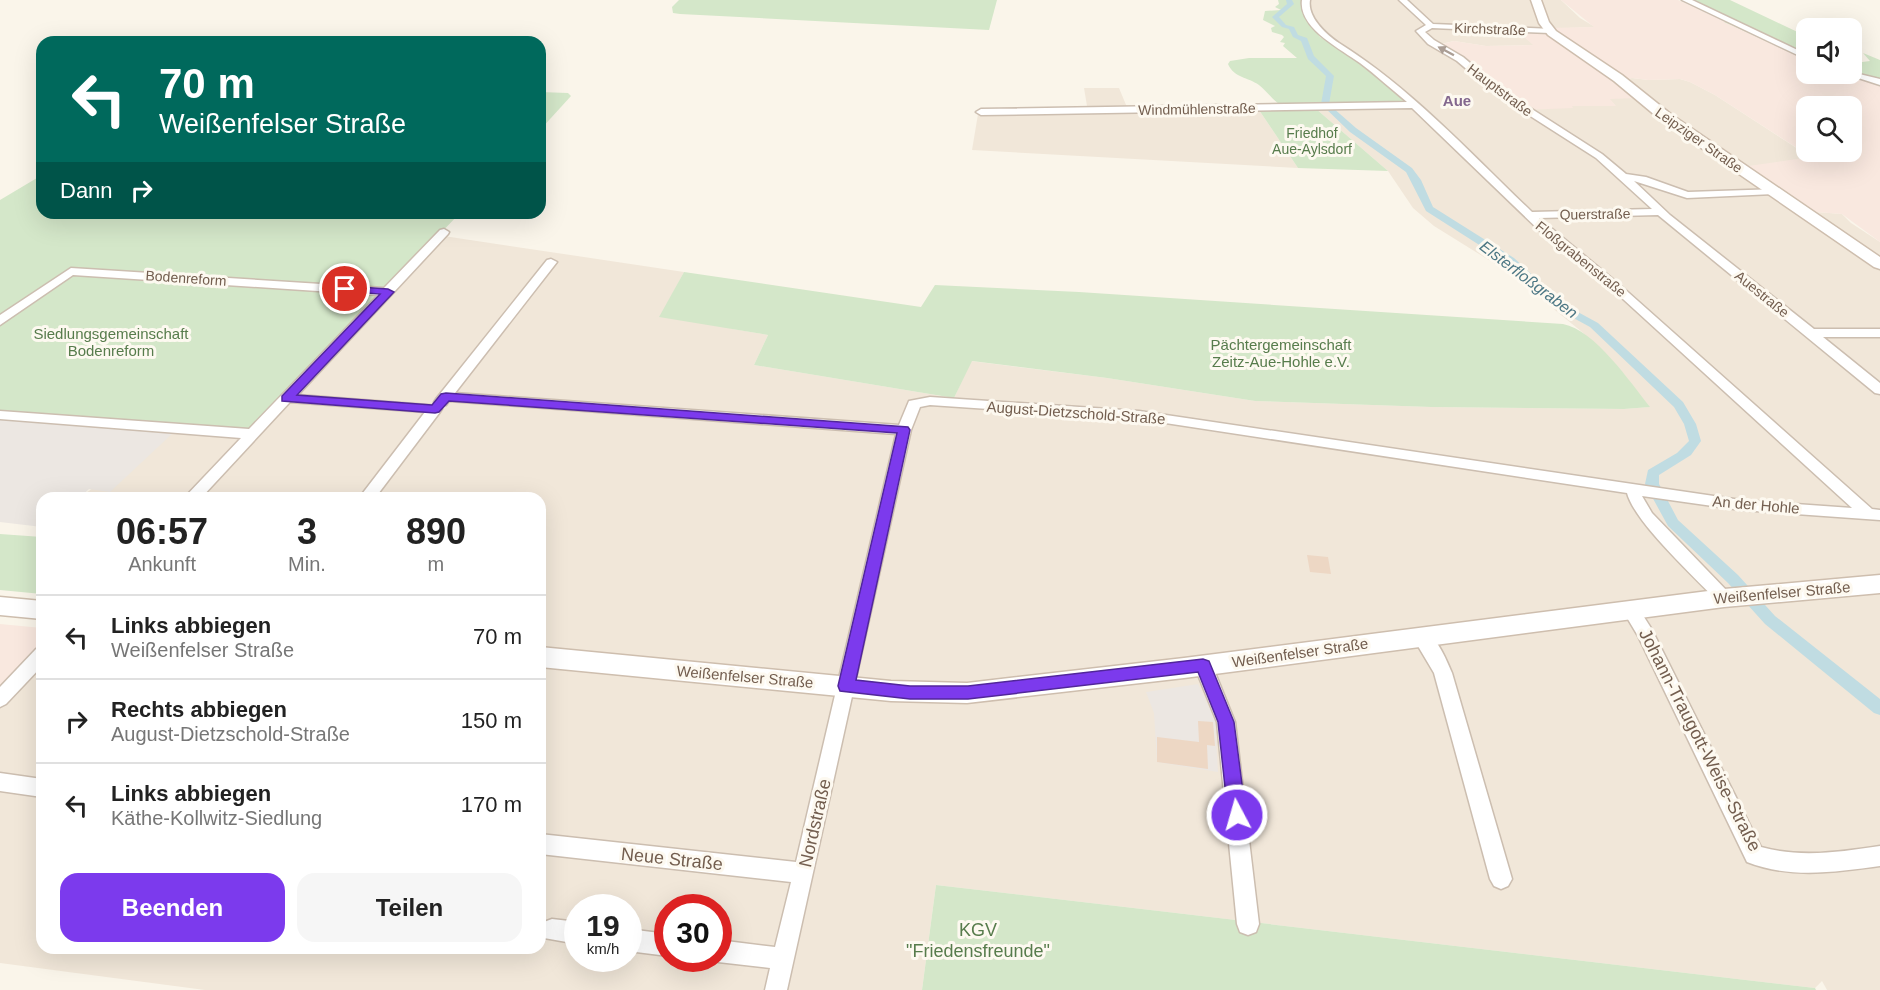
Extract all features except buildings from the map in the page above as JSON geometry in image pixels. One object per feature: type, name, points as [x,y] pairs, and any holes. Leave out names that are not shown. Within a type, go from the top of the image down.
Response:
[{"type":"street","name":"Floßgrabenstraße","points":[[1306,0],[1307,12],[1321,33],[1367,65],[1414,105],[1559,243],[1617,287],[1874,514]]},
{"type":"street","points":[[1403,0],[1431,26]]},
{"type":"street","points":[[1536,0],[1550,31]]},
{"type":"street","points":[[1686,0],[1796,52]]},
{"type":"street","name":"Kirchstraße","points":[[1431,26],[1550,31]]},
{"type":"street","name":"Hauptstraße","points":[[1431,26],[1421,30],[1431,42],[1460,59],[1524,109],[1595,153],[1645,196],[1774,191]]},
{"type":"street","name":"Leipziger Straße","points":[[1550,31],[1618,78],[1661,114],[1880,264]]},
{"type":"street","points":[[1862,77],[1880,82]]},
{"type":"street","name":"Windmühlenstraße","points":[[981,112],[1414,105]]},
{"type":"street","name":"Hauptstraße","points":[[1624,177],[1642,179],[1687,195]]},
{"type":"street","name":"Auestraße","points":[[1645,196],[1661,212],[1880,390]]},
{"type":"street","name":"Querstraße","points":[[1529,215],[1661,212]]},
{"type":"street","points":[[198,492],[444,232]]},
{"type":"street","points":[[372,492],[551,262]]},
{"type":"street","name":"Bodenreform","points":[[0,321],[71,271],[388,292]]},
{"type":"street","points":[[1811,333],[1880,333]]},
{"type":"street","points":[[446,397],[904,430]]},
{"type":"street","points":[[287,398],[435,409]]},
{"type":"street","name":"August-Dietzschold-Straße","points":[[846,686],[904,430],[911,407],[919,402],[1139,415],[1646,492]]},
{"type":"street","points":[[0,415],[253,434]]},
{"type":"street","points":[[1646,492],[1637,503],[1647,517],[1740,596]]},
{"type":"street","name":"An der Hohle","points":[[1646,492],[1753,506],[1874,514]]},
{"type":"street","name":"Weißenfelser Straße","points":[[546,658],[910,692],[968,693],[1740,596],[1880,584]]},
{"type":"street","points":[[0,606],[36,609]]},
{"type":"street","name":"Johann-Traugott-Weise-Straße","points":[[1631,611],[1646,633],[1754,855],[1789,863],[1814,865],[1880,856]]},
{"type":"street","points":[[1421,636],[1438,661],[1443,674],[1501,879]]},
{"type":"street","points":[[0,699],[36,660]]},
{"type":"street","points":[[1203,665],[1226,722],[1248,924]]},
{"type":"street","name":"Nordstraße","points":[[776,990],[846,686]]},
{"type":"street","points":[[0,782],[36,787]]},
{"type":"street","name":"Neue Straße","points":[[546,845],[803,873]]},
{"type":"street","points":[[552,930],[564,931]]},
{"type":"street","points":[[732,953],[784,959]]},
{"type":"shaded area","points":[[1302,0],[1561,0],[1580,18],[1595,27],[1508,30],[1520,33],[1534,45],[1486,46],[1454,41],[1436,45],[1571,106],[1615,105],[1609,99],[1627,79],[1680,79],[1690,82],[1715,95],[1796,148],[1796,162],[1812,162],[1816,212],[1842,214],[1851,223],[1880,242],[1880,990],[1827,990],[1822,981],[1815,988],[936,885],[922,990],[205,990],[0,963],[0,689],[36,652],[36,954],[546,954],[546,492],[87,492],[437,235],[684,272],[666,306],[733,329],[768,335],[754,365],[954,398],[971,361],[1107,378],[1255,401],[1431,407],[1624,409],[1649,407],[1623,373],[1582,332],[1508,272],[1434,226],[1413,208],[1388,171],[1315,108],[1352,56],[1320,36],[1303,11]]},
{"type":"shaded area","points":[[1561,0],[1678,0],[1796,55],[1796,84],[1862,84],[1862,80],[1880,85],[1880,242],[1842,214],[1816,212],[1748,166],[1796,159],[1796,162],[1862,162],[1862,96],[1796,96],[1796,147],[1715,95],[1680,79],[1627,79],[1637,98],[1610,99],[1616,106],[1572,106],[1573,108],[1523,110],[1435,46],[1454,41],[1486,46],[1533,45],[1520,33],[1503,29],[1594,27]]},
{"type":"shaded area","points":[[1084,88],[1119,88],[1129,112],[1259,110],[1298,168],[972,150],[978,114],[1088,112]]},
{"type":"shaded area","points":[[0,418],[174,432],[110,492],[89,489],[86,492],[36,492],[36,526],[0,522]]},
{"type":"shaded area","points":[[0,624],[36,627],[36,652],[0,689]]},
{"type":"shaded area","points":[[1198,684],[1215,720],[1218,772],[1157,762],[1154,713],[1146,692]]},
{"type":"green space","points":[[679,0],[997,0],[989,30],[673,13],[672,7]]},
{"type":"green space","name":"Friedhof Aue-Aylsdorf","points":[[1278,0],[1302,0],[1303,11],[1320,37],[1352,56],[1404,98],[1402,102],[1315,108],[1388,171],[1298,168],[1259,110],[1281,105],[1255,82],[1238,75],[1231,69],[1228,64],[1230,61],[1249,58],[1297,58],[1283,46],[1285,43],[1280,42],[1284,37],[1272,32],[1271,28],[1275,26],[1263,20],[1265,11],[1281,10],[1275,7],[1279,4]]},
{"type":"green space","points":[[1689,0],[1730,0],[1796,31],[1796,55],[1724,22],[1733,22]]},
{"type":"green space","points":[[1863,53],[1880,60],[1880,85],[1862,80],[1862,62],[1870,61]]},
{"type":"green space","points":[[546,92],[568,93],[571,96],[546,123]]},
{"type":"green space","name":"Siedlungsgemeinschaft Bodenreform","points":[[36,179],[36,219],[454,219],[251,430],[0,418],[0,200]]},
{"type":"green space","name":"Pächtergemeinschaft Zeitz-Aue-Hohle e.V.","points":[[684,272],[921,307],[935,285],[1079,292],[1563,324],[1575,328],[1599,346],[1650,407],[1624,409],[1431,407],[1255,401],[1107,378],[972,361],[954,398],[754,365],[768,335],[659,317]]},
{"type":"green space","points":[[0,534],[36,537],[36,593],[0,590]]},
{"type":"green space","name":"KGV \"Friedensfreunde\"","points":[[936,885],[1815,988],[1816,990],[922,990]]},
{"type":"waterway","name":"Elsterfloßgraben","points":[[1289,0],[1291,4],[1275,17],[1284,26],[1292,28],[1295,36],[1304,40],[1311,57],[1330,76],[1325,104],[1329,109],[1353,130],[1409,170],[1429,209],[1510,260],[1561,307],[1594,325],[1679,405],[1690,424],[1695,441],[1681,456],[1653,473],[1652,484],[1673,523],[1733,579],[1770,620],[1880,708]]},
{"type":"district","name":"Aue","points":[[1457,101]]},
{"type":"route","points":[[345,289],[388,292],[287,398],[435,409],[446,397],[904,430],[846,686],[910,692],[987,692],[1203,665],[1226,722],[1237,815]]}]
